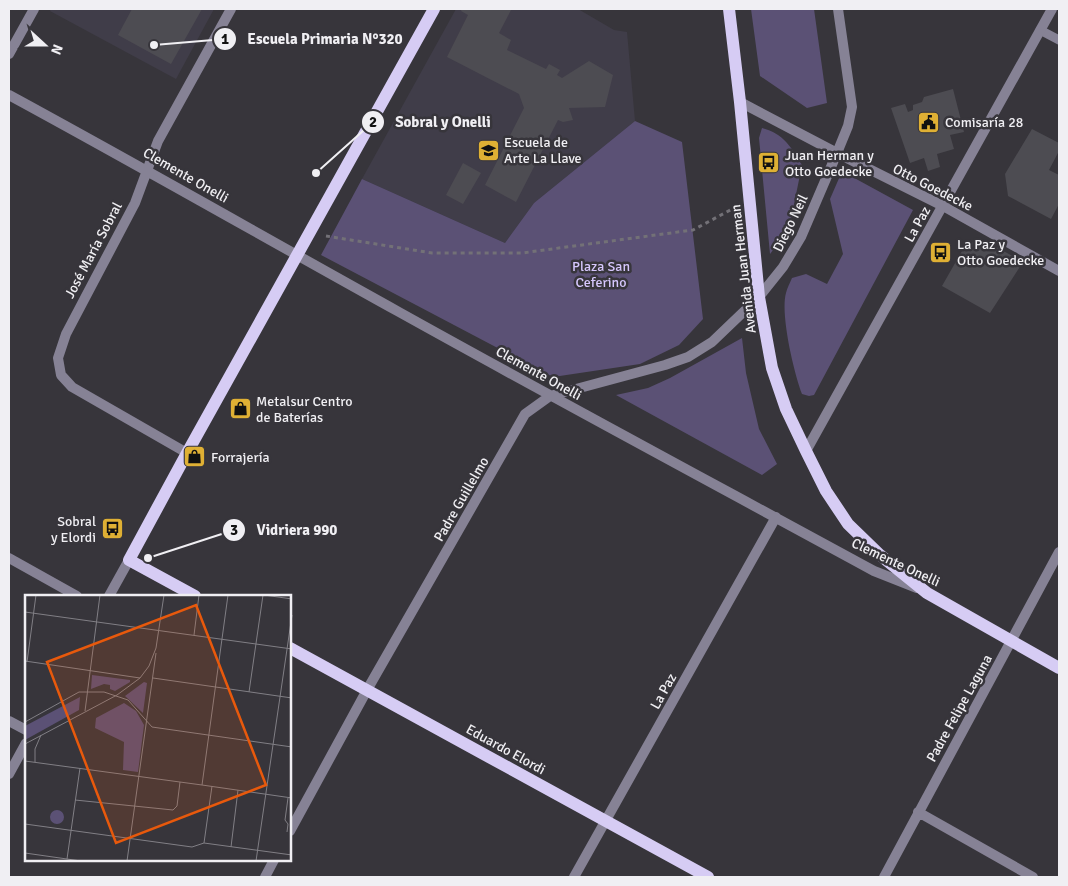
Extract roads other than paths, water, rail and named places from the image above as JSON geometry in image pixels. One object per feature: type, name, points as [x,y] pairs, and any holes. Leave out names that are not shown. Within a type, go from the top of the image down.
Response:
[{"type":"main road","points":[[193,595],[129,560],[434,9]]},
{"type":"main road","name":"Avenida Juan Herman","points":[[729,9],[759,297],[772,368],[786,409],[806,451],[826,491],[848,524],[880,555],[927,593]]},
{"type":"main road","name":"Clemente Onelli","points":[[927,593],[1059,668]]},
{"type":"main road","name":"Eduardo Elordi","points":[[291,649],[708,877]]},
{"type":"street","points":[[9,54],[34,9]]},
{"type":"street","name":"José María Sobral","points":[[187,453],[72,387],[61,375],[58,358],[66,334],[135,204],[158,142],[231,9]]},
{"type":"street","name":"Diego Neil","points":[[759,297],[783,267],[801,237],[848,126],[852,106],[838,9]]},
{"type":"street","name":"La Paz","points":[[806,451],[1052,9]]},
{"type":"street","name":"Clemente Onelli","points":[[9,96],[147,170],[296,256],[550,396],[874,571],[927,593]]},
{"type":"street","name":"Otto Goedecke","points":[[740,102],[943,206],[1059,271]]},
{"type":"street","name":"Padre Guillelmo","points":[[291,829],[367,690],[525,414],[550,396],[665,366],[688,357],[712,342],[759,297]]},
{"type":"street","name":"La Paz","points":[[574,877],[776,518]]},
{"type":"street","name":"Padre Felipe Laguna","points":[[884,877],[1059,552]]},
{"type":"street","points":[[9,558],[75,595]]},
{"type":"street","points":[[110,595],[129,560]]},
{"type":"street","points":[[9,721],[25,729]]},
{"type":"street","points":[[9,774],[25,745]]},
{"type":"street","points":[[918,812],[1033,877]]},
{"type":"street","points":[[265,877],[273,861]]},
{"type":"lane","points":[[1040,30],[1059,40]]},
{"type":"place","name":"Escuela Primaria N°320","points":[[154,45]]},
{"type":"place","name":"Comisaría 28","points":[[929,122]]},
{"type":"place","name":"Escuela de Arte La Llave","points":[[488,150]]},
{"type":"place","name":"Juan Herman y Otto Goedecke","points":[[769,163]]},
{"type":"place","name":"Sobral y Onelli","points":[[316,173]]},
{"type":"place","name":"La Paz y Otto Goedecke","points":[[941,252]]},
{"type":"place","name":"Metalsur Centro de Baterías","points":[[240,409]]},
{"type":"place","name":"Forrajería","points":[[195,457]]},
{"type":"place","name":"Sobral y Elordi","points":[[112,529]]},
{"type":"place","name":"Vidriera 990","points":[[148,558]]},
{"type":"park label","name":"Plaza San Ceferino","points":[[601,274]]}]
